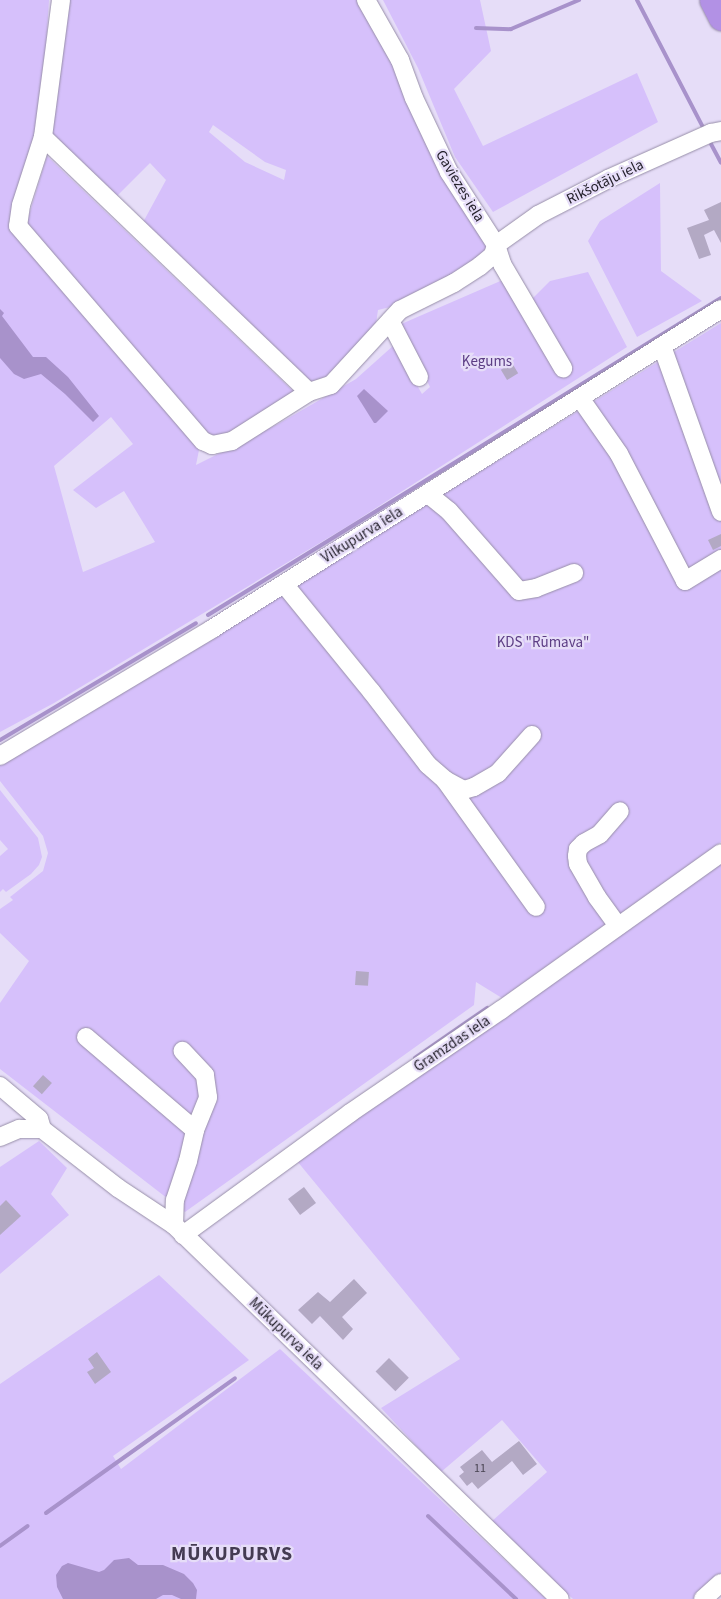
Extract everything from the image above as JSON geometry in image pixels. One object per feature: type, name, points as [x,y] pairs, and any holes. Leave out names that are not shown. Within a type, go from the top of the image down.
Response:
[{"type":"highway","points":[[712,0],[721,18]]},
{"type":"street","points":[[61,0],[43,137],[309,392]]},
{"type":"street","name":"Gaviezes iela","points":[[366,0],[400,60],[414,98],[444,163],[496,245],[502,264],[563,368]]},
{"type":"street","name":"Rikšotāju iela","points":[[43,137],[21,205],[18,226],[203,441],[212,446],[232,441],[309,392],[331,385],[400,310],[454,283],[480,266],[493,255],[496,245],[538,215],[608,179],[710,133],[721,131]]},
{"type":"street","name":"Vilkupurva iela","points":[[0,756],[284,584],[721,309]]},
{"type":"street","points":[[390,321],[419,377]]},
{"type":"street","points":[[662,346],[721,512]]},
{"type":"street","points":[[580,398],[619,454],[685,581],[721,559]]},
{"type":"street","points":[[428,494],[449,511],[519,591],[536,588],[574,574]]},
{"type":"street","points":[[284,584],[372,691],[428,765],[445,780],[536,907]]},
{"type":"street","points":[[445,780],[464,790],[474,787],[498,773],[532,735]]},
{"type":"street","points":[[618,926],[597,897],[578,864],[577,856],[578,849],[584,842],[600,834],[620,811]]},
{"type":"street","name":"Gramzdas iela","points":[[179,1230],[501,1010],[721,853]]},
{"type":"street","points":[[86,1037],[196,1130]]},
{"type":"street","points":[[179,1230],[175,1200],[196,1130],[206,1104],[208,1089],[205,1075],[183,1051]]},
{"type":"street","name":"Mūkupurva iela","points":[[0,1086],[39,1119],[42,1130],[118,1188],[179,1230],[560,1599]]},
{"type":"street","points":[[0,1137],[19,1130],[42,1130]]},
{"type":"street","points":[[703,1599],[721,1583]]},
{"type":"green space","name":"Ķegums","points":[[0,0],[49,0],[41,126],[9,227],[199,450],[196,465],[278,424],[356,379],[394,345],[422,394],[430,387],[399,325],[505,279],[522,309],[550,281],[588,272],[627,347],[348,526],[54,703],[0,732]],"holes":[[[111,417],[133,444],[73,490],[96,508],[124,491],[155,542],[83,572],[54,466]]]},
{"type":"green space","points":[[63,0],[361,0],[488,248],[465,270],[398,305],[378,310],[375,330],[333,374],[308,384],[141,226],[166,180],[150,163],[113,200],[52,138],[61,37],[70,3]],"holes":[[[213,125],[265,162],[286,170],[284,180],[245,162],[209,132]]]},
{"type":"green space","points":[[383,0],[480,0],[491,51],[454,89],[483,146],[637,73],[658,122],[493,212],[455,157],[418,68]]},
{"type":"green space","points":[[47,156],[297,395],[212,441],[25,228]]},
{"type":"green space","points":[[660,183],[661,271],[702,301],[637,337],[588,241],[600,221]]},
{"type":"green space","name":"KDS \"Rūmava\"","points":[[721,323],[721,842],[502,998],[476,982],[474,1005],[185,1212],[0,1069],[0,1003],[29,961],[0,933],[0,909],[13,900],[10,897],[43,871],[48,853],[43,836],[0,781],[0,761],[274,599]]},
{"type":"green space","points":[[0,790],[38,838],[42,857],[39,865],[31,874],[6,892],[3,889],[0,892],[0,856],[8,849],[0,840]]},
{"type":"green space","points":[[721,861],[721,1575],[694,1599],[573,1599],[491,1522],[547,1472],[502,1420],[441,1472],[381,1408],[460,1359],[297,1161]]},
{"type":"green space","points":[[39,1141],[67,1168],[51,1194],[69,1215],[0,1274],[0,1167]]},
{"type":"green space","points":[[159,1275],[249,1360],[113,1456],[121,1469],[280,1349],[546,1599],[0,1599],[0,1384]]},
{"type":"shaded area","points":[[0,309],[4,313],[2,316],[33,357],[46,357],[68,377],[99,416],[93,422],[65,394],[41,374],[24,379],[14,374],[0,358]]},
{"type":"shaded area","points":[[364,389],[388,411],[376,423],[374,423],[357,396]]},
{"type":"shaded area","points":[[129,1558],[138,1565],[163,1565],[184,1574],[197,1590],[196,1599],[181,1599],[172,1595],[163,1595],[156,1599],[63,1599],[57,1587],[56,1575],[62,1566],[68,1563],[99,1572],[104,1570],[114,1560]]},
{"type":"building","points":[[721,202],[721,243],[714,230],[704,235],[711,255],[699,259],[687,228],[709,220],[704,210]]},
{"type":"building","points":[[512,363],[518,373],[507,380],[501,370]]},
{"type":"building","points":[[721,534],[721,546],[713,550],[708,540]]},
{"type":"building","points":[[356,971],[369,972],[368,986],[355,985]]},
{"type":"building","points":[[43,1075],[52,1083],[42,1094],[33,1086]]},
{"type":"building","points":[[304,1187],[316,1203],[300,1215],[288,1199]]},
{"type":"building","points":[[6,1200],[21,1216],[0,1235],[0,1206]]},
{"type":"building","points":[[354,1279],[367,1293],[342,1317],[353,1329],[343,1340],[320,1316],[312,1324],[298,1310],[318,1292],[330,1302]]},
{"type":"building","points":[[97,1352],[111,1372],[95,1384],[87,1372],[94,1368],[88,1359]]},
{"type":"building","points":[[389,1358],[409,1378],[395,1391],[376,1371]]},
{"type":"building","points":[[519,1441],[537,1464],[523,1475],[512,1461],[478,1489],[472,1482],[467,1486],[459,1476],[464,1472],[460,1467],[482,1450],[492,1462]]},
{"type":"waterway","points":[[476,28],[511,29],[579,0]]},
{"type":"waterway","points":[[637,0],[705,131]]},
{"type":"waterway","points":[[711,144],[721,163]]},
{"type":"waterway","points":[[208,615],[721,298]]},
{"type":"waterway","points":[[0,740],[196,623]]},
{"type":"waterway","points":[[415,1058],[487,1008]]},
{"type":"waterway","points":[[46,1513],[235,1378]]},
{"type":"waterway","points":[[428,1516],[516,1599]]},
{"type":"waterway","points":[[0,1546],[28,1526]]},
{"type":"district","name":"MŪKUPURVS","points":[[232,1554]]}]
